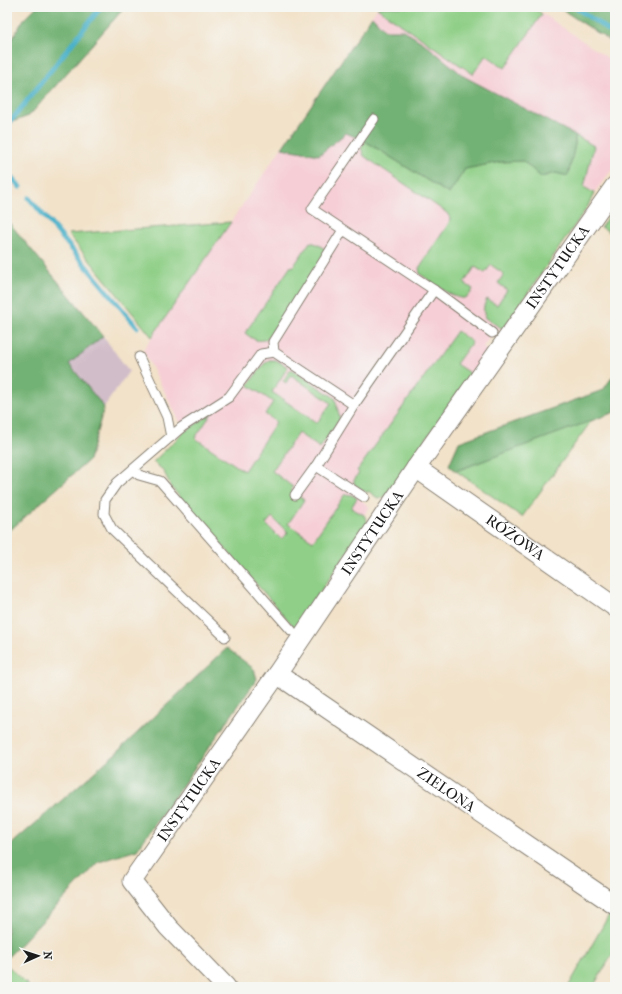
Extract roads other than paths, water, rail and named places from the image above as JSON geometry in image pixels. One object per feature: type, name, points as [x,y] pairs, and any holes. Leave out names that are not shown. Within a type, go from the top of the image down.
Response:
[{"type":"street","name":"INSTYTUCKA","points":[[226,987],[168,927],[132,881],[277,674],[416,468],[615,186]]},
{"type":"street","name":"RÓŻOWA","points":[[416,468],[615,607]]},
{"type":"street","name":"ZIELONA","points":[[277,674],[615,905]]},
{"type":"lane","points":[[374,119],[312,209],[434,290],[492,334]]},
{"type":"lane","points":[[274,352],[273,342],[343,230]]},
{"type":"lane","points":[[295,495],[316,466],[354,405],[434,290]]},
{"type":"lane","points":[[225,637],[112,529],[104,514],[104,500],[117,483],[182,427],[230,397],[261,354],[274,352],[354,405]]},
{"type":"lane","points":[[139,357],[167,417],[171,437]]},
{"type":"lane","points":[[316,466],[364,497]]},
{"type":"lane","points":[[133,470],[139,475],[160,481],[292,631]]},
{"type":"waterway","points":[[7,126],[101,7]]},
{"type":"waterway","points":[[575,7],[615,35]]},
{"type":"waterway","points":[[7,172],[20,187]]},
{"type":"waterway","points":[[29,198],[137,327]]}]
